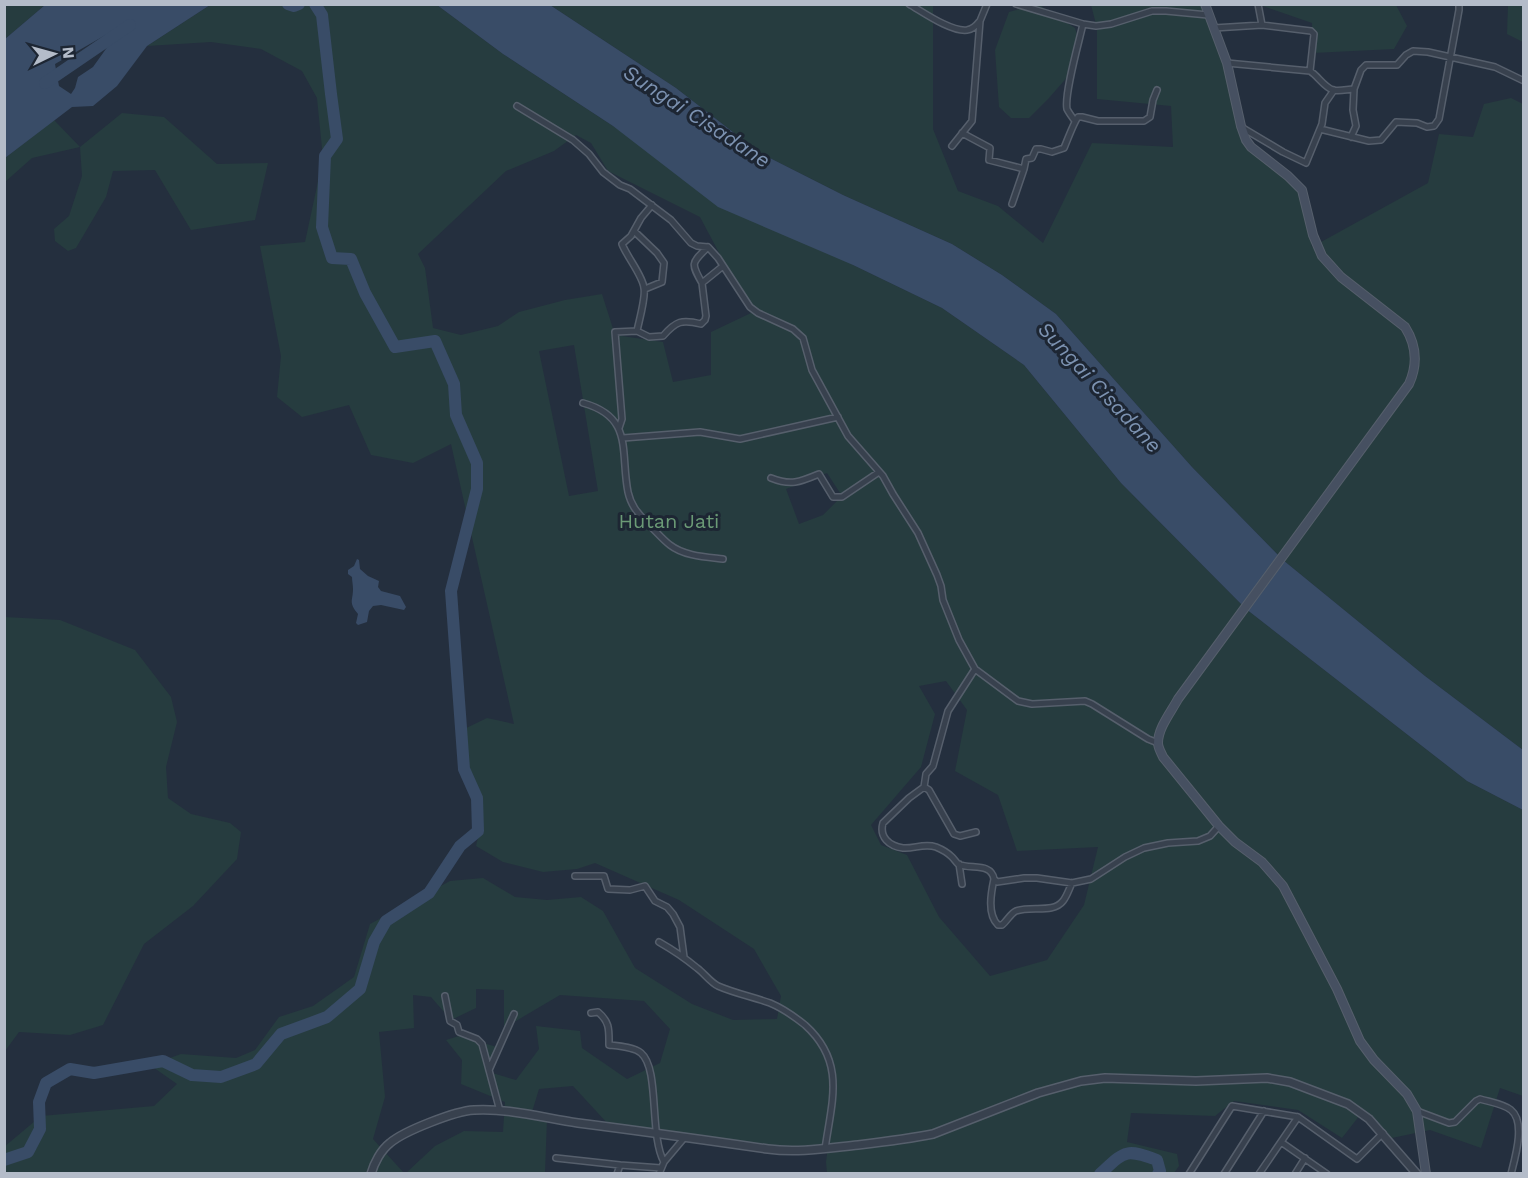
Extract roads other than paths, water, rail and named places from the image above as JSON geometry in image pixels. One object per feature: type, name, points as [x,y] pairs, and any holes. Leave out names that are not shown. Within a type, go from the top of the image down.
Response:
[{"type":"main road","points":[[1204,4],[1227,63],[1246,140],[1251,147],[1302,190],[1313,235],[1322,255],[1341,277],[1406,327],[1412,337],[1416,358],[1409,384],[1178,699],[1162,729],[1158,743],[1159,749],[1219,826],[1235,842],[1262,862],[1282,886],[1337,989],[1360,1041],[1374,1060],[1407,1094],[1417,1112],[1426,1173]]},
{"type":"street","points":[[909,4],[952,27],[967,30],[975,27],[980,21],[987,4]]},
{"type":"street","points":[[1016,4],[1096,26],[1111,24],[1152,11],[1208,15]]},
{"type":"street","points":[[1258,4],[1262,25]]},
{"type":"street","points":[[1320,129],[1369,141],[1381,140],[1396,122],[1434,126],[1439,119],[1459,4]]},
{"type":"street","points":[[952,146],[972,121],[980,21]]},
{"type":"street","points":[[1075,121],[1068,111],[1067,104],[1083,24]]},
{"type":"street","points":[[1214,28],[1262,25],[1311,31],[1314,34],[1310,71]]},
{"type":"street","points":[[1351,137],[1356,126],[1353,110],[1354,89],[1361,69],[1366,65],[1397,65],[1413,51],[1428,52],[1495,67],[1524,81]]},
{"type":"street","points":[[1227,63],[1310,71],[1334,90],[1354,89]]},
{"type":"street","points":[[1012,204],[1026,159],[1032,158],[1036,149],[1052,152],[1064,148],[1078,117],[1098,121],[1144,121],[1150,117],[1157,90]]},
{"type":"street","points":[[1241,126],[1283,152],[1306,163],[1320,129],[1325,103],[1334,90]]},
{"type":"street","points":[[517,106],[573,140],[589,154],[603,172],[671,220],[691,243],[708,247],[718,258],[750,307],[793,329],[803,338],[812,370],[848,436],[879,472],[918,533],[937,575],[943,600],[975,669],[1018,701],[1032,704],[1085,701],[1158,743]]},
{"type":"street","points":[[962,133],[990,148],[989,160],[1024,169]]},
{"type":"street","points":[[637,331],[645,289],[622,244],[631,236],[641,218],[652,206]]},
{"type":"street","points":[[634,231],[664,263],[662,282],[645,289]]},
{"type":"street","points":[[619,428],[622,419],[615,332],[637,331],[649,337],[663,336],[673,324],[687,320],[701,324],[706,316],[702,283],[693,269],[693,264],[708,247]]},
{"type":"street","points":[[702,283],[723,266]]},
{"type":"street","points":[[583,403],[598,407],[619,428],[623,438],[628,494],[635,510],[671,547],[696,556],[723,559]]},
{"type":"street","points":[[623,438],[700,432],[740,439],[838,417]]},
{"type":"street","points":[[771,478],[781,482],[800,482],[819,474],[833,497],[842,497],[879,472]]},
{"type":"street","points":[[975,669],[948,711],[933,766],[926,774],[924,788],[909,798],[883,823],[882,834],[886,841],[903,848],[924,845],[936,847],[950,855],[959,864],[989,869],[994,879],[991,911],[993,920],[998,925],[1002,925],[1014,911],[1057,907],[1063,902],[1072,883]]},
{"type":"street","points":[[924,788],[929,790],[954,834],[960,836],[976,832]]},
{"type":"street","points":[[994,879],[997,882],[1037,878],[1072,883],[1091,879],[1125,856],[1144,848],[1168,843],[1198,841],[1210,836],[1219,826]]},
{"type":"street","points":[[959,864],[962,884]]},
{"type":"street","points":[[574,876],[604,876],[608,889],[630,890],[645,886],[655,900],[667,907],[680,927],[684,957]]},
{"type":"street","points":[[659,942],[684,957],[715,985],[772,1004],[798,1019],[815,1034],[824,1047],[831,1064],[834,1081],[825,1149]]},
{"type":"street","points":[[446,996],[450,1021],[457,1025],[459,1032],[477,1039],[482,1044],[500,1111]]},
{"type":"street","points":[[591,1013],[598,1012],[605,1018],[609,1028],[609,1045],[641,1052],[646,1060],[651,1073],[655,1132],[662,1168]]},
{"type":"street","points":[[489,1070],[514,1014]]},
{"type":"street","points":[[371,1173],[383,1150],[389,1143],[406,1132],[460,1112],[474,1110],[520,1112],[772,1150],[825,1149],[933,1134],[1038,1093],[1080,1081],[1105,1078],[1196,1081],[1267,1078],[1290,1082],[1348,1104],[1369,1119],[1417,1173]]},
{"type":"street","points":[[1417,1112],[1449,1123],[1455,1122],[1480,1099],[1510,1109],[1516,1115],[1519,1130],[1517,1152],[1511,1173]]},
{"type":"street","points":[[1189,1173],[1233,1106],[1298,1117],[1357,1159],[1383,1133]]},
{"type":"street","points":[[1224,1173],[1264,1111]]},
{"type":"street","points":[[1259,1173],[1298,1117]]},
{"type":"street","points":[[662,1168],[685,1137]]},
{"type":"street","points":[[1281,1142],[1327,1173]]},
{"type":"street","points":[[556,1158],[662,1168]]},
{"type":"street","points":[[1295,1173],[1305,1158]]},
{"type":"street","points":[[617,1173],[620,1165]]},
{"type":"water","points":[[45,4],[210,5],[147,46],[117,86],[93,106],[72,107],[5,158],[5,39]],"holes":[[[123,25],[93,67],[78,77],[71,94],[59,86],[55,64]]]},
{"type":"water","points":[[437,5],[550,5],[676,88],[760,153],[843,195],[952,244],[1002,275],[1056,314],[1192,467],[1283,560],[1425,676],[1523,750],[1523,810],[1467,781],[1246,609],[1121,483],[1024,365],[942,308],[853,265],[718,207],[613,126],[503,54]]},
{"type":"water","points":[[357,559],[360,569],[379,581],[378,587],[381,591],[400,596],[406,607],[404,610],[381,605],[373,606],[369,611],[367,622],[358,625],[356,623],[358,614],[352,604],[352,577],[348,574],[348,570],[354,566]]},
{"type":"waterway","points":[[288,4],[294,6],[299,4]]},
{"type":"waterway","points":[[4,1160],[28,1152],[40,1129],[39,1102],[46,1083],[70,1069],[94,1073],[163,1061],[192,1075],[221,1077],[256,1064],[281,1034],[327,1017],[360,989],[374,942],[386,921],[429,893],[460,846],[478,831],[477,798],[464,769],[451,591],[477,489],[477,463],[456,415],[454,384],[435,341],[395,347],[365,293],[351,259],[332,258],[322,227],[325,156],[337,139],[322,15],[315,4]]},
{"type":"waterway","name":"Sungai Cisadane","points":[[45,83],[130,25]]},
{"type":"waterway","points":[[1100,1174],[1115,1160],[1131,1153],[1157,1160],[1160,1171],[1158,1174]]},
{"type":"park label","name":"Hutan Jati","points":[[669,521]]}]
